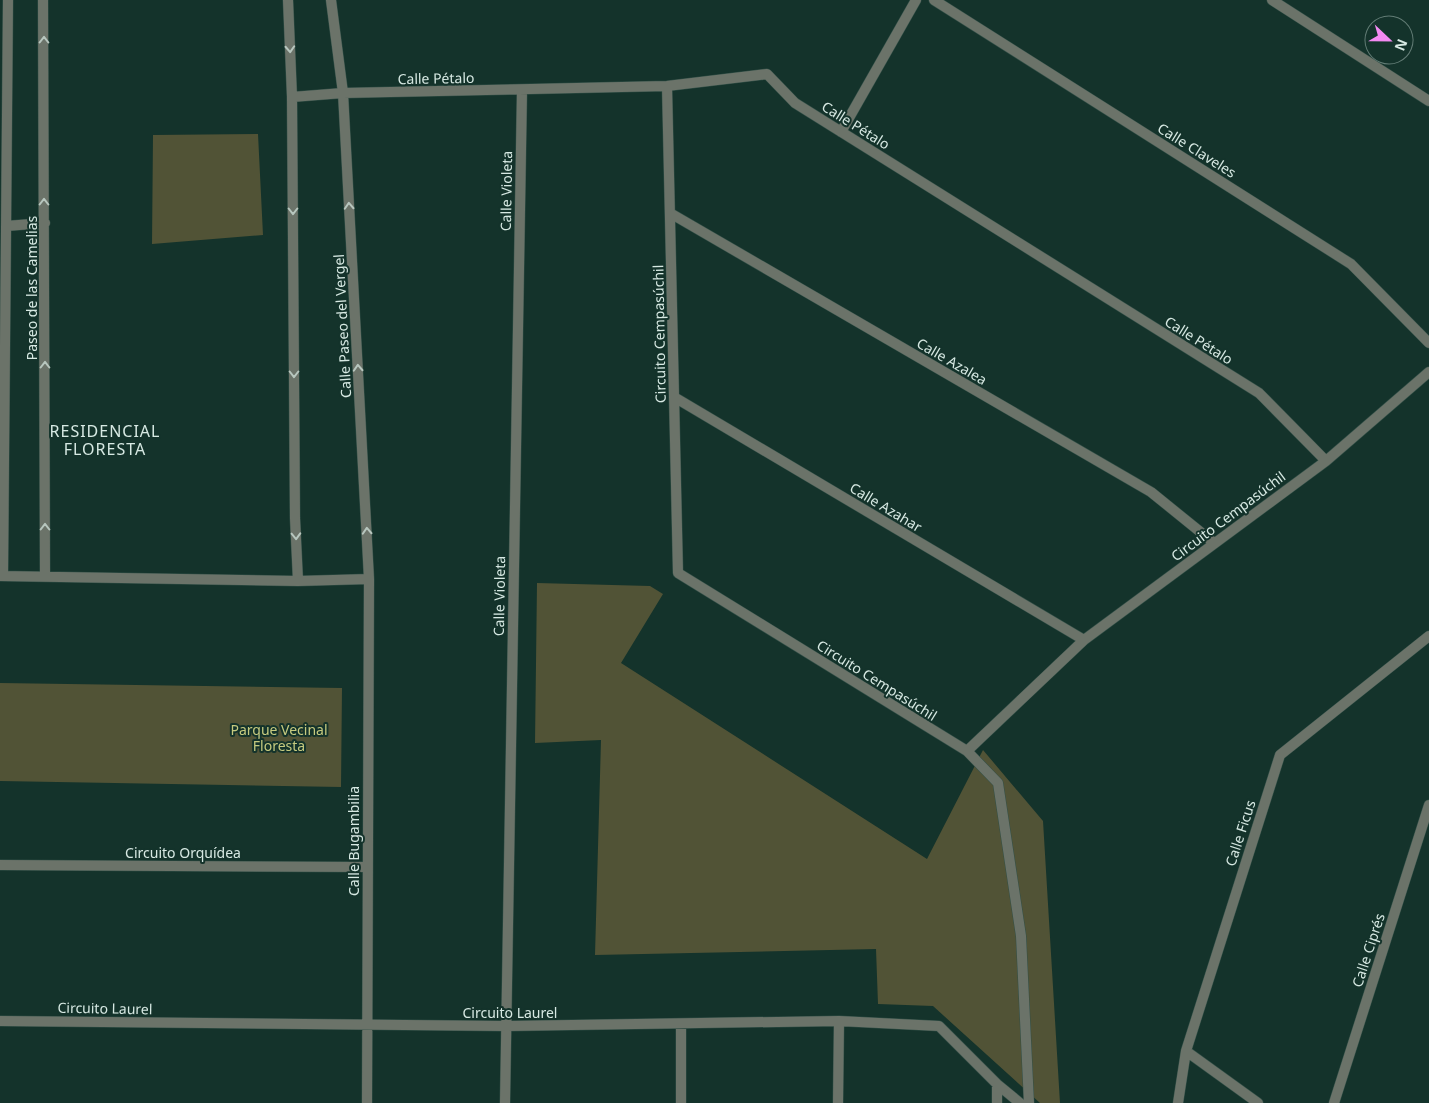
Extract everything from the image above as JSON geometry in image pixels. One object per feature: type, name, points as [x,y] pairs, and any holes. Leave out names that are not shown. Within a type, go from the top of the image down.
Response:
[{"type":"street","points":[[8,0],[2,576],[298,581],[369,579]]},
{"type":"street","name":"Paseo de las Camelias","points":[[44,0],[46,576]]},
{"type":"street","points":[[288,0],[292,97],[295,508],[298,581]]},
{"type":"street","name":"Calle Paseo del Vergel","points":[[331,0],[343,94],[369,579]]},
{"type":"street","points":[[841,132],[916,0]]},
{"type":"street","name":"Calle Claveles","points":[[934,0],[1351,264],[1429,343]]},
{"type":"street","points":[[1272,0],[1429,101]]},
{"type":"street","name":"Calle Pétalo","points":[[292,97],[343,94],[667,86],[767,74],[794,103],[1259,393],[1326,460]]},
{"type":"street","name":"Circuito Cempasúchil","points":[[667,86],[678,573],[966,751],[1084,640],[1326,460],[1429,372]]},
{"type":"street","name":"Calle Violeta","points":[[505,1103],[504,1026],[522,90]]},
{"type":"street","name":"Calle Azalea","points":[[670,212],[1151,492],[1214,543]]},
{"type":"street","points":[[6,226],[44,223]]},
{"type":"street","name":"Calle Azahar","points":[[674,397],[1084,640]]},
{"type":"street","name":"Calle Bugambilia","points":[[367,1103],[366,867],[369,579]]},
{"type":"street","name":"Calle Ficus","points":[[1178,1103],[1186,1051],[1280,755],[1429,636]]},
{"type":"street","points":[[966,751],[998,783],[1021,936],[1029,1103]]},
{"type":"street","name":"Calle Ciprés","points":[[1334,1103],[1429,806]]},
{"type":"street","name":"Circuito Orquídea","points":[[0,865],[366,867]]},
{"type":"street","name":"Circuito Laurel","points":[[0,1020],[504,1026],[838,1022],[939,1026],[997,1084],[1020,1103]]},
{"type":"street","points":[[838,1022],[838,1103]]},
{"type":"street","points":[[681,1103],[682,1025]]},
{"type":"street","points":[[1186,1051],[1258,1103]]},
{"type":"street","points":[[997,1084],[997,1103]]},
{"type":"green space","points":[[258,134],[263,235],[152,244],[153,135]]},
{"type":"green space","points":[[537,583],[650,586],[663,594],[621,663],[927,859],[983,750],[1043,821],[1060,1103],[1040,1103],[933,1006],[878,1004],[876,949],[595,955],[601,740],[535,743]]},
{"type":"green space","name":"Parque Vecinal Floresta","points":[[0,683],[342,688],[341,787],[0,781]]},
{"type":"district","name":"RESIDENCIAL FLORESTA","points":[[105,440]]}]
